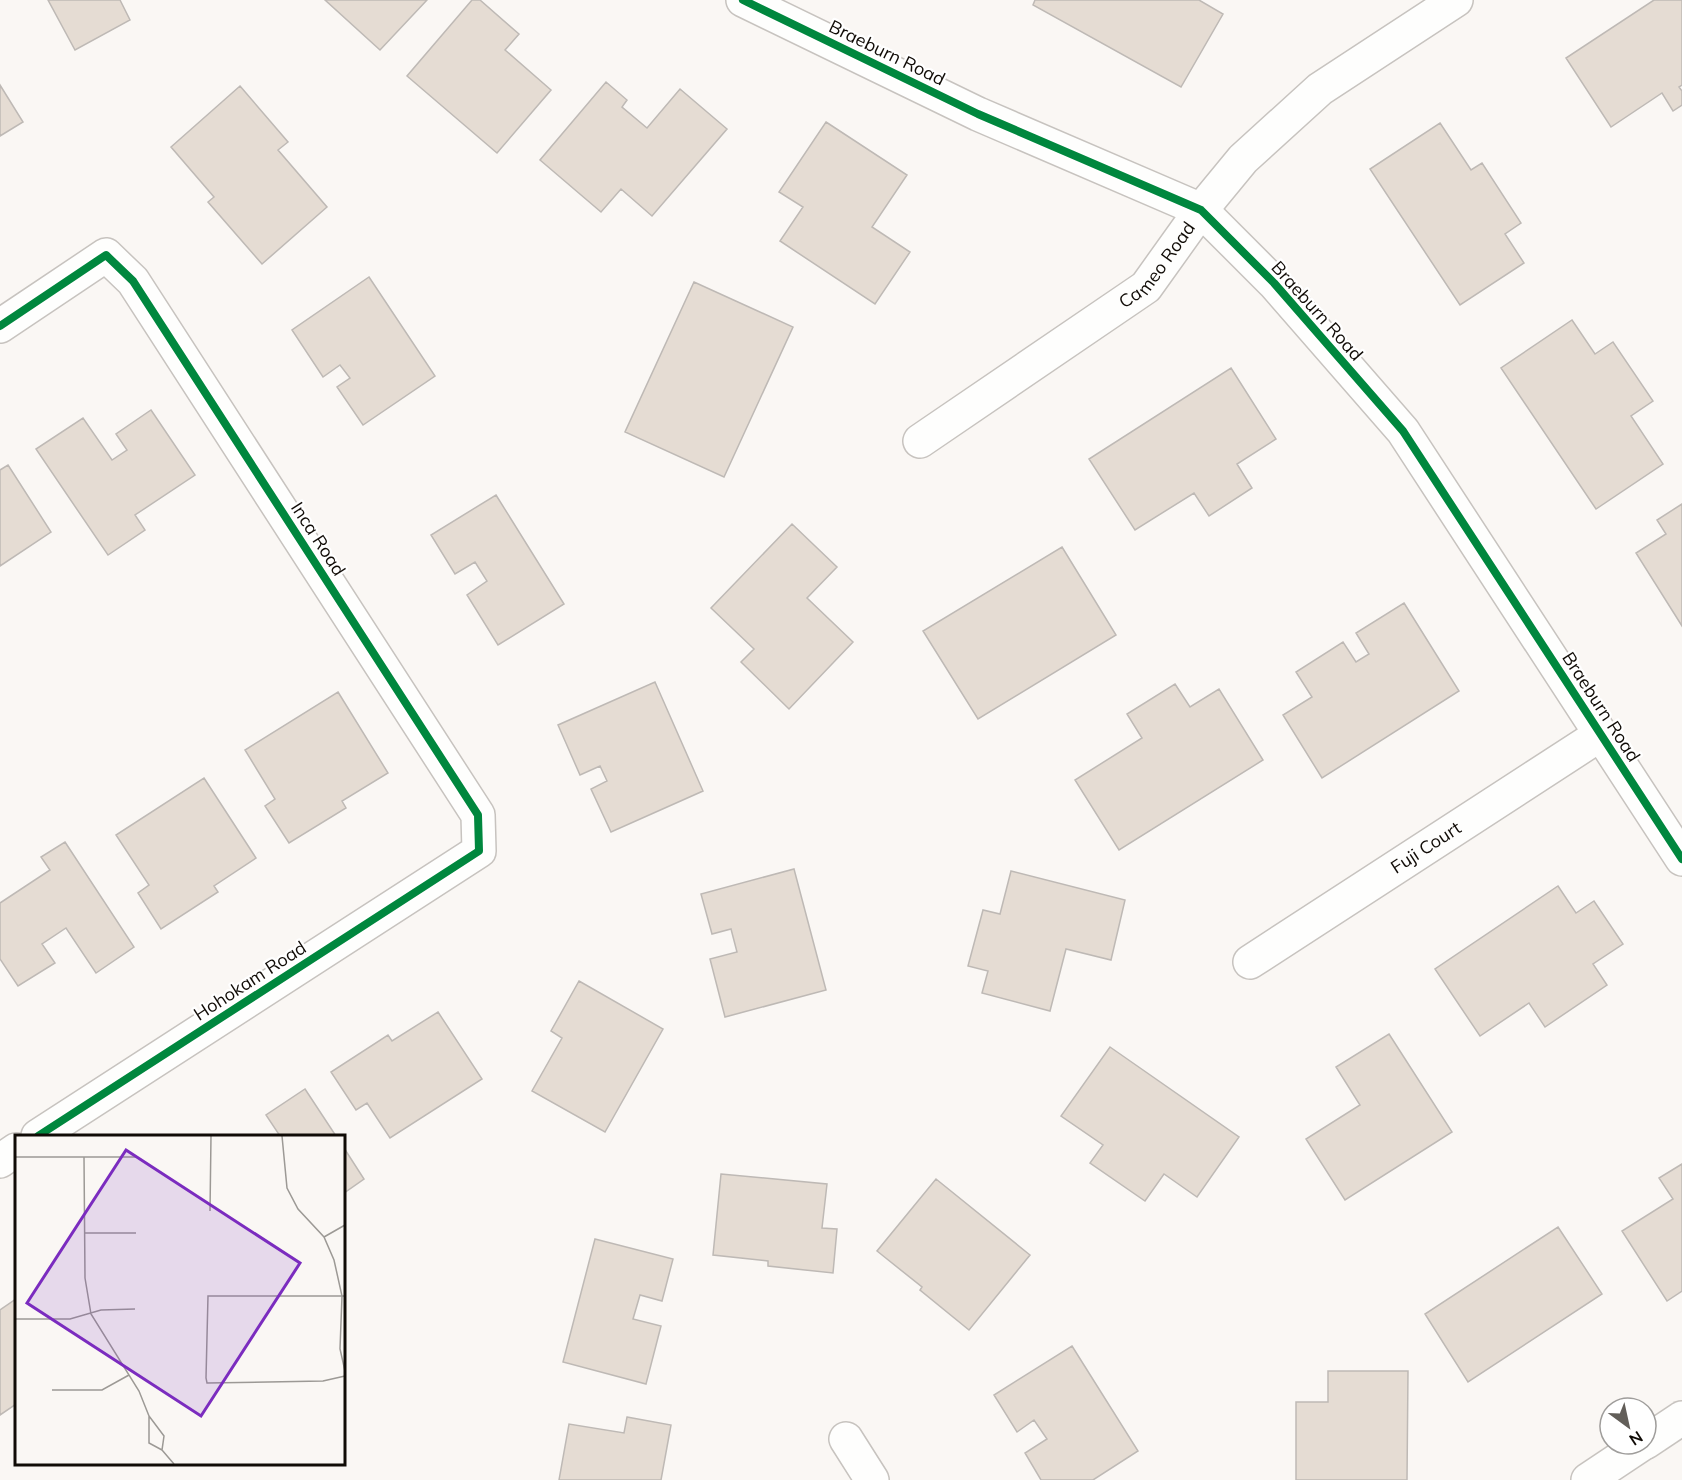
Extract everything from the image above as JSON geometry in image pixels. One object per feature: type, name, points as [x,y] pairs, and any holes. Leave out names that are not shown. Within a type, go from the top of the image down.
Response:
[{"type":"street","name":"Braeburn Road","points":[[742,0],[978,114],[1202,210],[1274,283],[1403,431],[1682,859]]},
{"type":"street","name":"Cameo Road","points":[[920,441],[1146,287],[1202,210],[1243,159],[1320,89],[1456,0]]},
{"type":"street","name":"Inca Road","points":[[0,326],[106,255],[133,281],[478,815],[479,851]]},
{"type":"street","name":"Fuji Court","points":[[1250,962],[1601,734]]},
{"type":"street","name":"Hohokam Road","points":[[41,1135],[479,851]]},
{"type":"street","points":[[0,1161],[15,1151]]},
{"type":"street","points":[[1658,1434],[1682,1418]]},
{"type":"street","points":[[846,1439],[872,1480]]},
{"type":"street","points":[[1588,1480],[1624,1456]]},
{"type":"building","points":[[48,0],[120,0],[130,20],[75,50]]},
{"type":"building","points":[[325,0],[427,0],[380,50]]},
{"type":"building","points":[[472,0],[480,0],[519,34],[505,50],[551,90],[497,153],[407,76]]},
{"type":"building","points":[[1035,0],[1199,0],[1223,14],[1181,87],[1033,5]]},
{"type":"building","points":[[1654,0],[1682,0],[1682,85],[1679,87],[1682,91],[1682,105],[1673,111],[1662,93],[1611,127],[1566,58]]},
{"type":"building","points":[[606,82],[627,100],[622,107],[647,128],[680,89],[727,129],[652,216],[621,189],[601,212],[540,160]]},
{"type":"building","points":[[0,85],[23,122],[0,136]]},
{"type":"building","points":[[240,86],[288,142],[278,150],[327,207],[262,264],[208,202],[214,197],[171,147]]},
{"type":"building","points":[[826,122],[907,175],[872,227],[910,252],[875,304],[780,241],[803,207],[779,192]]},
{"type":"building","points":[[1440,123],[1471,170],[1482,163],[1521,223],[1505,234],[1524,263],[1460,305],[1370,169]]},
{"type":"building","points":[[369,277],[435,376],[363,425],[337,387],[350,378],[340,365],[323,377],[292,330]]},
{"type":"building","points":[[694,282],[793,327],[724,477],[625,432]]},
{"type":"building","points":[[1572,320],[1595,354],[1613,342],[1653,401],[1631,416],[1663,464],[1596,509],[1501,368]]},
{"type":"building","points":[[1231,368],[1276,439],[1237,464],[1252,488],[1209,516],[1194,493],[1135,530],[1089,459]]},
{"type":"building","points":[[151,410],[195,475],[135,515],[145,530],[108,555],[36,449],[83,418],[112,460],[127,450],[116,434]]},
{"type":"building","points":[[8,465],[51,532],[0,566],[0,470]]},
{"type":"building","points":[[496,495],[564,604],[498,645],[467,595],[487,581],[475,562],[455,574],[431,535]]},
{"type":"building","points":[[1682,504],[1682,626],[1636,553],[1666,534],[1657,520]]},
{"type":"building","points":[[792,524],[837,567],[807,598],[853,642],[789,709],[741,662],[754,649],[711,608]]},
{"type":"building","points":[[1062,547],[1116,635],[978,719],[923,631]]},
{"type":"building","points":[[1404,603],[1459,691],[1322,778],[1283,715],[1312,697],[1296,672],[1343,642],[1356,662],[1369,654],[1356,633]]},
{"type":"building","points":[[655,682],[703,791],[611,832],[591,789],[607,781],[600,766],[580,775],[558,725]]},
{"type":"building","points":[[1175,684],[1190,707],[1219,689],[1263,760],[1119,850],[1075,780],[1142,738],[1127,714]]},
{"type":"building","points":[[338,692],[388,773],[342,801],[346,808],[289,843],[265,806],[275,799],[245,750]]},
{"type":"building","points":[[204,778],[256,858],[214,886],[218,892],[161,929],[138,893],[149,885],[116,835]]},
{"type":"building","points":[[65,842],[134,947],[96,973],[66,928],[42,944],[55,963],[18,986],[0,959],[0,903],[50,870],[41,857]]},
{"type":"building","points":[[794,869],[826,990],[725,1017],[710,959],[737,952],[731,929],[712,934],[701,894]]},
{"type":"building","points":[[1011,871],[1125,900],[1111,960],[1066,949],[1050,1011],[982,993],[988,971],[968,966],[983,910],[1000,914]]},
{"type":"building","points":[[1558,886],[1576,913],[1594,901],[1623,944],[1593,964],[1607,985],[1545,1027],[1529,1003],[1480,1036],[1435,969]]},
{"type":"building","points":[[579,981],[663,1029],[605,1132],[532,1091],[562,1038],[551,1031]]},
{"type":"building","points":[[438,1012],[482,1079],[390,1138],[367,1103],[356,1110],[331,1072],[388,1035],[392,1041]]},
{"type":"building","points":[[1389,1034],[1452,1132],[1345,1200],[1306,1139],[1360,1105],[1336,1067]]},
{"type":"building","points":[[1110,1047],[1239,1137],[1197,1197],[1164,1174],[1145,1201],[1090,1163],[1103,1145],[1061,1116]]},
{"type":"building","points":[[305,1089],[335,1135],[279,1135],[266,1115]]},
{"type":"building","points":[[345,1150],[364,1179],[345,1192]]},
{"type":"building","points":[[1682,1164],[1682,1291],[1667,1301],[1622,1231],[1673,1199],[1659,1178]]},
{"type":"building","points":[[721,1174],[827,1184],[822,1228],[837,1229],[833,1273],[768,1266],[768,1261],[713,1255]]},
{"type":"building","points":[[936,1179],[1030,1255],[969,1330],[920,1290],[922,1287],[877,1251]]},
{"type":"building","points":[[1558,1227],[1602,1294],[1468,1382],[1425,1314]]},
{"type":"building","points":[[595,1239],[673,1259],[662,1301],[640,1295],[633,1319],[661,1326],[646,1384],[563,1362]]},
{"type":"building","points":[[15,1300],[15,1405],[0,1415],[0,1310]]},
{"type":"building","points":[[1072,1346],[1138,1451],[1093,1480],[1041,1480],[1025,1453],[1047,1439],[1034,1420],[1017,1432],[994,1395]]},
{"type":"building","points":[[1328,1371],[1408,1371],[1407,1480],[1296,1480],[1296,1402],[1328,1402]]},
{"type":"building","points":[[627,1417],[671,1425],[661,1480],[559,1480],[569,1424],[624,1433]]},
{"type":"cycle path","points":[[743,0],[978,114],[1201,210],[1274,283],[1403,431],[1682,859]]},
{"type":"cycle path","points":[[0,326],[106,255],[133,281],[478,815],[479,851],[40,1135]]}]
